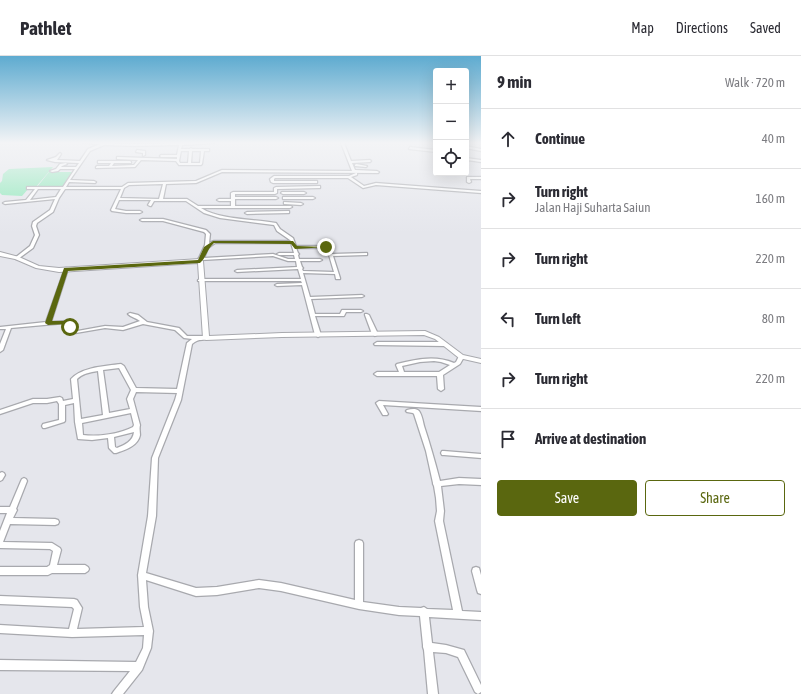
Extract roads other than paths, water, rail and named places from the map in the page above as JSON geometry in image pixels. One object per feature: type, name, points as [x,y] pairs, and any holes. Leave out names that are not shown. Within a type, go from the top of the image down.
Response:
[{"type":"street","points":[[75,173],[69,186],[92,186]]},
{"type":"street","points":[[140,212],[113,210],[123,188],[127,184],[196,182],[218,173]]},
{"type":"street","points":[[265,173],[349,177],[356,174],[355,173]]},
{"type":"street","points":[[316,182],[272,182],[273,178],[294,174],[319,173]]},
{"type":"street","points":[[294,174],[321,173]]},
{"type":"street","points":[[294,174],[298,198]]},
{"type":"street","points":[[349,177],[364,187],[376,184],[481,192]]},
{"type":"street","points":[[468,182],[468,178],[481,178]]},
{"type":"street","points":[[71,181],[94,182]]},
{"type":"street","points":[[17,258],[32,247],[37,235],[34,226],[35,222],[52,211],[56,200],[71,181]]},
{"type":"street","points":[[143,191],[146,184]]},
{"type":"street","points":[[161,199],[166,184]]},
{"type":"street","points":[[219,200],[276,198],[276,188],[319,187]]},
{"type":"street","points":[[28,188],[123,188]]},
{"type":"street","points":[[27,201],[37,188]]},
{"type":"street","points":[[41,200],[49,188]]},
{"type":"street","points":[[283,192],[304,193]]},
{"type":"street","points":[[232,207],[233,193],[275,193]]},
{"type":"street","points":[[284,198],[313,198]]},
{"type":"street","points":[[119,199],[189,200],[205,212],[228,219],[274,221]]},
{"type":"street","points":[[150,205],[153,199]]},
{"type":"street","points":[[5,203],[56,200]]},
{"type":"street","points":[[32,203],[56,200]]},
{"type":"street","points":[[279,207],[279,203],[302,204]]},
{"type":"street","points":[[198,207],[290,207]]},
{"type":"street","points":[[247,207],[248,218],[263,218],[263,220],[274,221]]},
{"type":"street","points":[[275,212],[274,221],[278,230],[291,237],[294,245],[318,335]]},
{"type":"street","points":[[247,213],[288,212]]},
{"type":"street","points":[[262,213],[263,218]]},
{"type":"street","points":[[142,220],[163,220],[207,232],[209,238],[200,260],[200,280],[206,338]]},
{"type":"street","points":[[229,242],[230,234]]},
{"type":"street","points":[[206,248],[213,242],[327,247],[337,276],[301,270],[237,271]]},
{"type":"street","points":[[0,254],[17,258],[38,267],[66,269],[273,255],[288,260],[298,257]]},
{"type":"street","points":[[279,254],[320,260]]},
{"type":"street","points":[[331,255],[366,254]]},
{"type":"street","points":[[48,323],[66,269]]},
{"type":"street","points":[[200,280],[303,282]]},
{"type":"street","points":[[277,285],[303,282]]},
{"type":"street","points":[[308,298],[362,296]]},
{"type":"street","points":[[312,315],[342,315],[344,311],[361,311]]},
{"type":"street","points":[[130,314],[136,316],[143,322],[177,329],[186,337],[196,338],[429,334],[461,357],[481,361]]},
{"type":"street","points":[[367,315],[375,334]]},
{"type":"street","points":[[0,328],[68,322],[70,323],[70,332],[74,333],[105,327],[123,329],[143,322]]},
{"type":"street","points":[[0,350],[9,328]]},
{"type":"street","points":[[117,694],[139,667],[147,648],[149,631],[144,607],[142,575],[152,516],[155,458],[180,391],[190,343],[196,338]]},
{"type":"street","points":[[377,344],[444,344]]},
{"type":"street","points":[[377,374],[440,374],[460,361],[461,357]]},
{"type":"street","points":[[402,374],[399,365],[420,360],[447,362],[454,365]]},
{"type":"street","points":[[134,390],[122,367],[100,369],[80,374],[75,377],[78,422],[80,436],[82,438],[111,435],[136,428]]},
{"type":"street","points":[[100,369],[106,416]]},
{"type":"street","points":[[440,374],[441,389]]},
{"type":"street","points":[[134,390],[180,391]]},
{"type":"street","points":[[111,435],[112,448],[116,451],[125,448],[135,439],[138,434],[130,399],[134,390]]},
{"type":"street","points":[[0,412],[33,401],[60,399],[60,402],[62,403],[62,421],[45,426]]},
{"type":"street","points":[[62,403],[76,401]]},
{"type":"street","points":[[385,414],[379,403],[481,409]]},
{"type":"street","points":[[78,422],[133,410]]},
{"type":"street","points":[[409,411],[414,411],[417,413],[426,439],[440,506],[439,521],[458,614]]},
{"type":"street","points":[[444,453],[481,456]]},
{"type":"street","points":[[1,536],[13,510],[24,480]]},
{"type":"street","points":[[436,484],[459,481],[481,482]]},
{"type":"street","points":[[0,510],[13,510]]},
{"type":"street","points":[[8,521],[55,522]]},
{"type":"street","points":[[359,542],[359,605]]},
{"type":"street","points":[[0,545],[54,546],[57,550],[52,569]]},
{"type":"street","points":[[0,571],[86,569]]},
{"type":"street","points":[[476,571],[481,590]]},
{"type":"street","points":[[142,575],[196,592],[217,591],[259,584],[281,586],[359,605],[399,611],[424,611],[481,616]]},
{"type":"street","points":[[0,600],[74,603],[78,608],[72,633]]},
{"type":"street","points":[[424,611],[433,694]]},
{"type":"street","points":[[0,629],[72,633],[149,631]]},
{"type":"street","points":[[427,647],[446,649],[461,653],[479,691]]},
{"type":"street","points":[[0,665],[139,667]]}]
